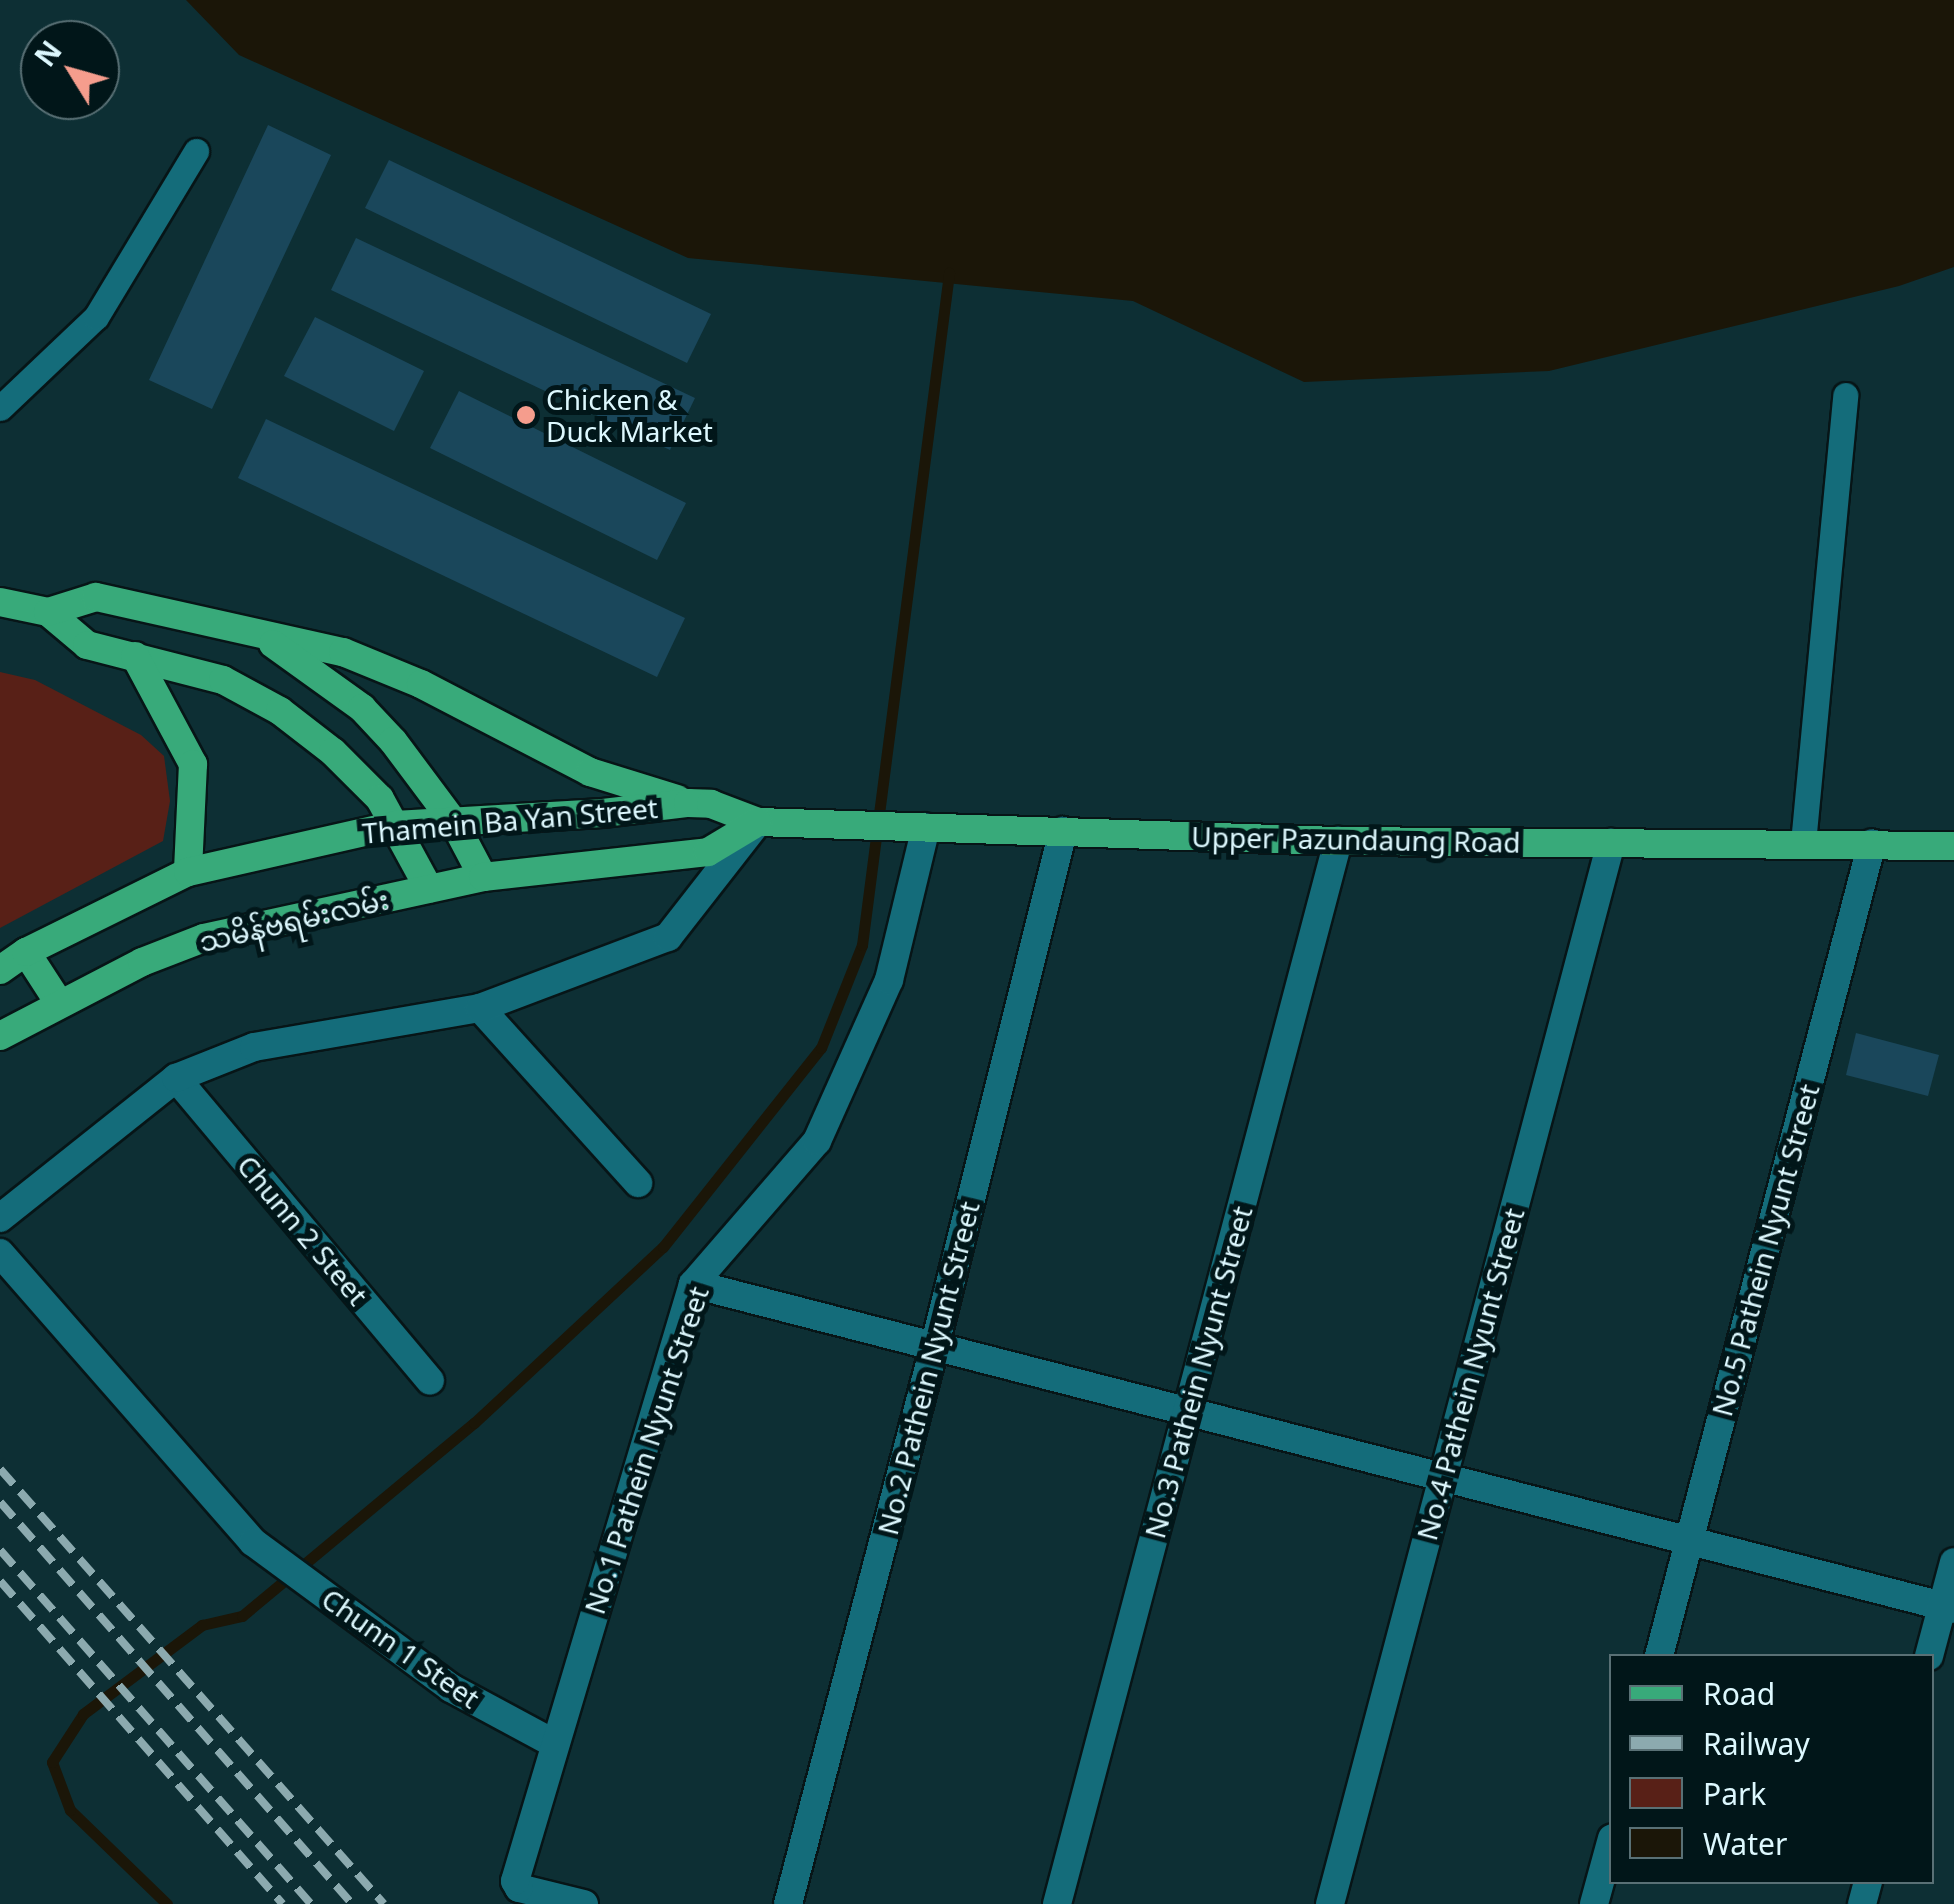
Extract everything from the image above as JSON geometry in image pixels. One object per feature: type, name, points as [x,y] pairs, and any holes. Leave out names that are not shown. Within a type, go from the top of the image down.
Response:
[{"type":"main road","points":[[48,612],[96,597],[343,652],[421,684],[590,772],[688,802],[712,804],[758,822]]},
{"type":"main road","points":[[0,602],[48,612],[87,645],[223,680],[280,711],[333,752],[380,799],[429,889]]},
{"type":"main road","points":[[259,635],[362,708],[416,768],[455,824],[482,877]]},
{"type":"main road","points":[[135,656],[192,764],[194,816],[188,872]]},
{"type":"main road","name":"Thamein Ba Yan Street","points":[[0,970],[26,952],[188,872],[395,825],[455,824],[688,802]]},
{"type":"main road","name":"Upper Pazundaung Road","points":[[758,822],[1338,841],[1954,846]]},
{"type":"main road","name":"သမိန်ဗရမ်းလမ်း","points":[[0,1036],[59,1003],[204,938],[482,877],[708,852],[758,822]]},
{"type":"main road","points":[[26,952],[59,1003]]},
{"type":"street","points":[[0,1218],[176,1078],[254,1047],[480,1008],[668,937],[758,822]]},
{"type":"street","name":"No.1 Pathein Nyunt Street","points":[[584,1904],[515,1885],[693,1284],[817,1141],[889,980],[926,827]]},
{"type":"street","name":"No.2 Pathein Nyunt Street","points":[[788,1904],[934,1348],[1063,832]]},
{"type":"street","name":"No.3 Pathein Nyunt Street","points":[[1057,1904],[1338,841]]},
{"type":"street","name":"No.4 Pathein Nyunt Street","points":[[1330,1904],[1611,843]]},
{"type":"street","name":"No.5 Pathein Nyunt Street","points":[[1659,1654],[1872,843]]},
{"type":"street","points":[[480,1008],[638,1183]]},
{"type":"street","name":"Chunn 2 Steet","points":[[176,1078],[430,1381]]},
{"type":"street","name":"Chunn 1 Steet","points":[[0,1254],[253,1542],[451,1688],[555,1744]]},
{"type":"street","points":[[693,1284],[1948,1608]]},
{"type":"street","points":[[1930,1654],[1948,1608],[1954,1562]]},
{"type":"street","points":[[1594,1904],[1609,1849]]},
{"type":"lane","points":[[0,408],[96,316],[196,151]]},
{"type":"lane","points":[[1802,843],[1846,395]]},
{"type":"green space","points":[[0,672],[35,680],[141,735],[164,756],[170,801],[163,841],[0,928]]},
{"type":"water","points":[[186,0],[1954,0],[1954,267],[1899,286],[1549,371],[1304,382],[1133,301],[688,258],[239,55]]},
{"type":"building","points":[[268,125],[331,155],[212,409],[149,380]]},
{"type":"building","points":[[389,160],[711,314],[687,363],[365,208]]},
{"type":"building","points":[[356,238],[695,398],[670,450],[331,290]]},
{"type":"building","points":[[315,317],[424,371],[394,431],[284,376]]},
{"type":"building","points":[[459,391],[686,503],[657,560],[430,448]]},
{"type":"building","points":[[266,419],[685,618],[657,677],[238,478]]},
{"type":"building","points":[[1856,1033],[1939,1055],[1928,1096],[1846,1075]]},
{"type":"waterway","points":[[167,1904],[70,1810],[52,1762],[83,1714],[202,1625],[242,1616],[474,1423],[663,1247],[821,1048],[862,945],[949,273]]},
{"type":"railway","points":[[0,1469],[384,1904]]},
{"type":"railway","points":[[0,1502],[352,1904]]},
{"type":"railway","points":[[0,1550],[311,1904]]},
{"type":"railway","points":[[0,1581],[283,1904]]},
{"type":"place","name":"Chicken & Duck Market","points":[[526,415]]}]
